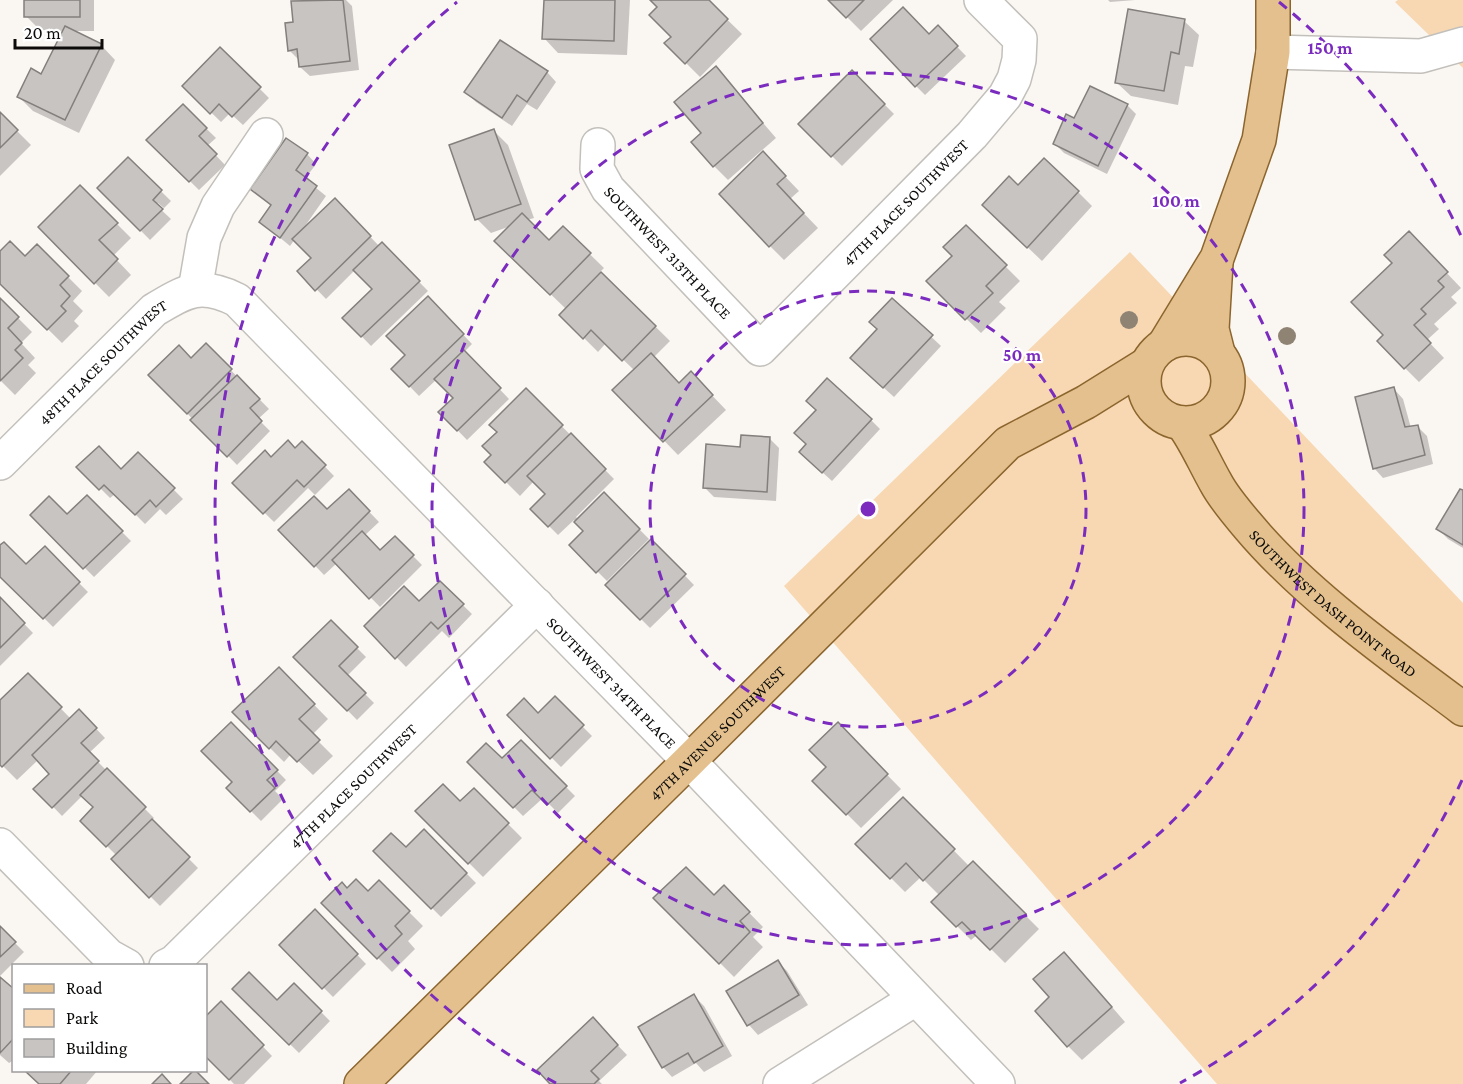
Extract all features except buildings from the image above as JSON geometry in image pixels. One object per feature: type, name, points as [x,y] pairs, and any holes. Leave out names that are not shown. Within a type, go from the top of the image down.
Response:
[{"type":"main road","points":[[1172,420],[1153,409],[1143,387],[1143,375],[1217,258],[1259,140],[1274,52],[1273,0]]},
{"type":"main road","points":[[1217,258],[1212,329],[1218,353],[1227,372],[1227,393],[1223,402],[1216,441],[1217,484]]},
{"type":"main road","points":[[1155,354],[1173,340],[1192,339],[1202,342],[1218,353]]},
{"type":"main road","name":"47TH AVENUE SOUTHWEST","points":[[361,1084],[690,761],[1008,443],[1086,402],[1155,354]]},
{"type":"main road","points":[[1086,402],[1128,407],[1172,420],[1194,423],[1215,412],[1223,402]]},
{"type":"main road","name":"SOUTHWEST DASH POINT ROAD","points":[[1172,420],[1195,441],[1217,484],[1248,526],[1279,560],[1349,621],[1463,709]]},
{"type":"street","name":"47TH PLACE SOUTHWEST","points":[[760,350],[979,127],[1005,96],[1014,80],[1019,60],[1020,39],[987,2]]},
{"type":"street","points":[[1274,52],[1421,56],[1463,44]]},
{"type":"street","points":[[207,290],[204,238],[218,206],[266,135]]},
{"type":"street","name":"SOUTHWEST 313TH PLACE","points":[[598,145],[597,169],[608,189],[760,350]]},
{"type":"street","name":"48TH PLACE SOUTHWEST","points":[[0,463],[154,310],[177,296],[207,290]]},
{"type":"street","name":"SOUTHWEST 314TH PLACE","points":[[207,290],[237,300],[690,761],[998,1084]]},
{"type":"street","name":"47TH PLACE SOUTHWEST","points":[[170,964],[537,604]]},
{"type":"street","points":[[0,845],[109,956],[124,964]]},
{"type":"street","points":[[780,1084],[915,999]]},
{"type":"green space","points":[[1398,0],[1463,0],[1463,68],[1395,2]]},
{"type":"green space","points":[[1130,252],[1463,603],[1463,1084],[1217,1084],[784,586]]}]
